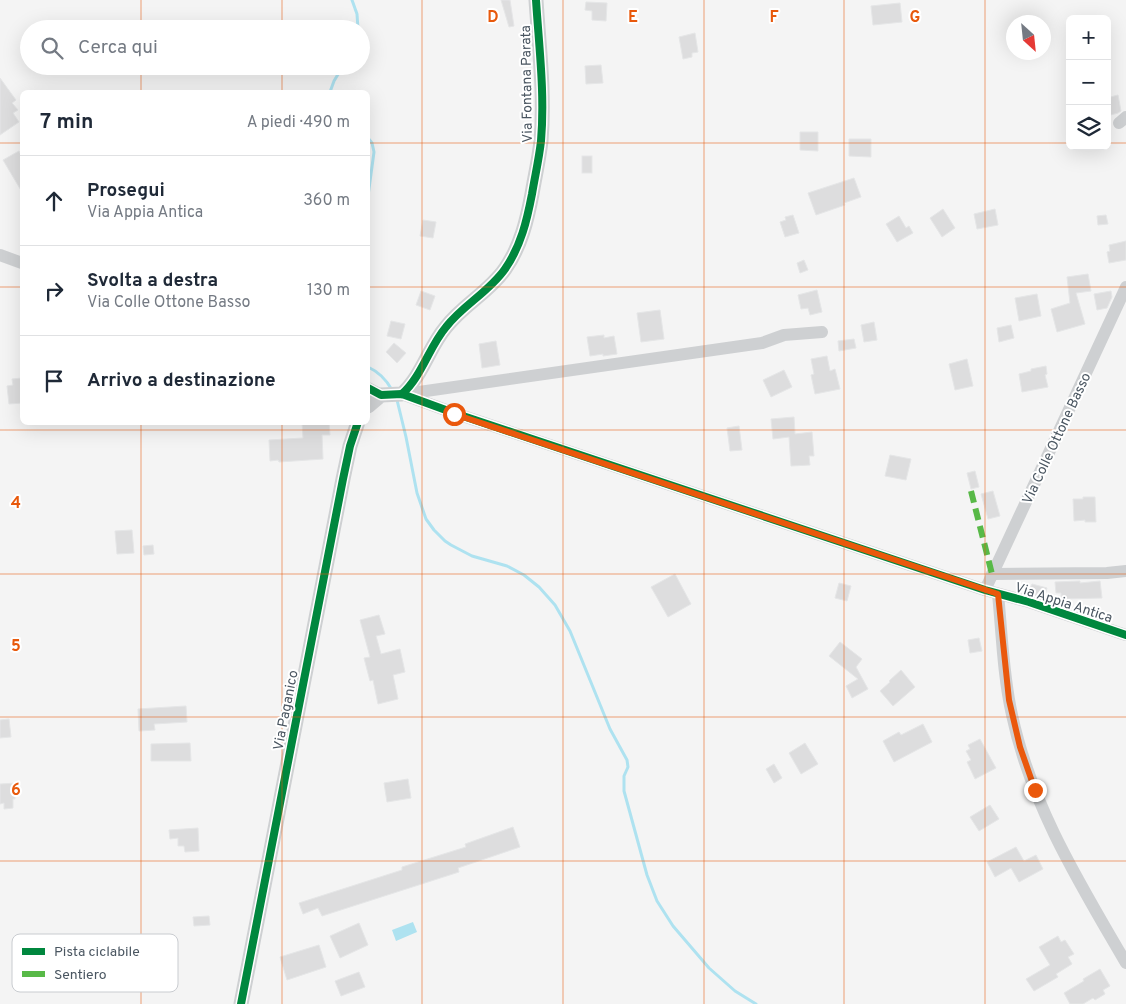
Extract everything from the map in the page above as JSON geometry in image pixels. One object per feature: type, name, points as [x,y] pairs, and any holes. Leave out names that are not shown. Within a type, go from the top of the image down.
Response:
[{"type":"street","name":"Via Fontana Parata","points":[[402,394],[415,378],[443,330],[492,284],[505,269],[522,235],[533,190],[541,131],[541,91],[536,0]]},
{"type":"street","points":[[0,255],[20,262]]},
{"type":"street","name":"Via Colle Ottone Basso","points":[[985,590],[1126,287]]},
{"type":"street","points":[[402,394],[762,343],[784,335],[822,332]]},
{"type":"street","points":[[438,408],[440,389]]},
{"type":"street","name":"Via Appia Antica","points":[[374,392],[402,394],[438,408],[1126,635]]},
{"type":"street","name":"Via Paganico","points":[[241,1004],[343,479],[357,425]]},
{"type":"street","points":[[992,574],[1107,573],[1126,571]]},
{"type":"street","points":[[998,594],[1009,700],[1027,770],[1058,841],[1126,962]]},
{"type":"water","points":[[413,922],[417,932],[396,941],[392,930]]},
{"type":"building","points":[[501,0],[510,0],[514,26],[509,27]]},
{"type":"building","points":[[586,2],[607,3],[606,21],[592,20],[592,11],[585,10]]},
{"type":"building","points":[[900,3],[902,22],[873,25],[871,6]]},
{"type":"building","points":[[695,33],[698,52],[692,53],[692,57],[683,59],[679,37]]},
{"type":"building","points":[[601,65],[603,83],[586,84],[585,66]]},
{"type":"building","points":[[0,78],[16,100],[12,103],[18,110],[13,113],[19,122],[0,135]]},
{"type":"building","points":[[1118,95],[1121,111],[1111,115],[1111,105],[1111,97]]},
{"type":"building","points":[[800,132],[818,132],[818,151],[800,150]]},
{"type":"building","points":[[849,139],[871,139],[871,157],[849,156]]},
{"type":"building","points":[[19,151],[20,189],[3,160]]},
{"type":"building","points":[[582,156],[592,156],[592,173],[582,173]]},
{"type":"building","points":[[854,178],[861,197],[816,215],[808,193]]},
{"type":"building","points":[[943,209],[955,228],[942,237],[930,218]]},
{"type":"building","points":[[995,209],[998,225],[977,229],[974,214]]},
{"type":"building","points":[[793,215],[799,233],[785,237],[780,222],[786,220],[785,217]]},
{"type":"building","points":[[1106,215],[1108,224],[1098,225],[1097,216]]},
{"type":"building","points":[[899,216],[906,228],[909,226],[913,233],[897,242],[886,224]]},
{"type":"building","points":[[423,220],[436,222],[433,238],[420,236]]},
{"type":"building","points":[[1126,241],[1126,260],[1109,263],[1107,252],[1110,251],[1109,245]]},
{"type":"building","points":[[804,260],[808,270],[800,273],[797,263]]},
{"type":"building","points":[[1088,274],[1091,291],[1076,293],[1085,324],[1057,332],[1051,309],[1070,303],[1067,277]]},
{"type":"building","points":[[817,290],[822,312],[810,315],[808,308],[801,309],[798,295]]},
{"type":"building","points":[[421,291],[435,296],[430,310],[416,305]]},
{"type":"building","points":[[1111,291],[1112,297],[1107,308],[1097,310],[1094,294]]},
{"type":"building","points":[[1037,294],[1041,316],[1019,321],[1015,298]]},
{"type":"building","points":[[660,310],[664,339],[641,342],[637,313]]},
{"type":"building","points":[[391,321],[405,324],[401,339],[387,336]]},
{"type":"building","points":[[874,322],[877,340],[864,342],[861,325]]},
{"type":"building","points":[[1011,325],[1014,338],[999,342],[997,328]]},
{"type":"building","points":[[604,335],[604,338],[614,336],[617,354],[590,356],[587,337]]},
{"type":"building","points":[[854,339],[856,348],[839,351],[838,341]]},
{"type":"building","points":[[496,341],[500,365],[482,368],[479,344]]},
{"type":"building","points":[[394,343],[406,353],[397,363],[386,352]]},
{"type":"building","points":[[827,356],[830,371],[835,369],[840,389],[815,394],[811,375],[814,374],[811,359]]},
{"type":"building","points":[[967,359],[973,386],[955,390],[949,364]]},
{"type":"building","points":[[1046,366],[1047,374],[1045,375],[1048,387],[1022,392],[1019,374]]},
{"type":"building","points":[[784,370],[792,387],[771,397],[763,380]]},
{"type":"building","points":[[20,378],[20,403],[9,404],[7,386],[13,385],[12,379]]},
{"type":"building","points":[[794,417],[795,434],[812,432],[814,456],[809,456],[810,465],[791,466],[789,437],[773,439],[771,419]]},
{"type":"building","points":[[302,425],[329,425],[330,435],[322,435],[323,459],[270,461],[269,440],[303,438]]},
{"type":"building","points":[[739,426],[742,450],[730,451],[727,428]]},
{"type":"building","points":[[890,455],[911,459],[906,480],[885,476]]},
{"type":"building","points":[[975,471],[979,487],[971,489],[967,473]]},
{"type":"building","points":[[993,491],[1000,516],[988,519],[981,494]]},
{"type":"building","points":[[1083,497],[1095,497],[1096,522],[1074,521],[1073,499],[1083,499]]},
{"type":"building","points":[[132,530],[134,553],[117,554],[115,531]]},
{"type":"building","points":[[153,545],[154,554],[144,555],[143,546]]},
{"type":"building","points":[[675,574],[691,604],[668,617],[651,587]]},
{"type":"building","points":[[1080,581],[1080,583],[1100,581],[1102,598],[1061,599],[1061,593],[1056,593],[1055,582]]},
{"type":"building","points":[[839,583],[851,586],[847,601],[835,598]]},
{"type":"building","points":[[1032,584],[1047,588],[1044,598],[1028,593]]},
{"type":"building","points":[[379,615],[385,634],[376,636],[381,654],[400,649],[405,672],[393,675],[398,699],[378,704],[373,680],[370,681],[364,658],[370,657],[360,620]]},
{"type":"building","points":[[979,638],[982,651],[970,653],[968,640]]},
{"type":"building","points":[[840,642],[862,659],[856,667],[868,689],[852,698],[846,686],[858,679],[829,656]]},
{"type":"building","points":[[901,670],[915,687],[893,706],[880,691]]},
{"type":"building","points":[[186,706],[187,722],[154,724],[155,730],[139,731],[138,709]]},
{"type":"building","points":[[9,719],[11,737],[0,738],[0,720]]},
{"type":"building","points":[[923,724],[932,742],[894,762],[883,741],[899,732],[901,735]]},
{"type":"building","points":[[980,739],[996,768],[975,779],[967,762],[971,760],[966,751],[970,749],[968,745]]},
{"type":"building","points":[[190,743],[191,761],[151,761],[151,744]]},
{"type":"building","points":[[805,743],[818,764],[801,774],[789,753]]},
{"type":"building","points":[[774,764],[782,778],[774,783],[766,769]]},
{"type":"building","points":[[408,779],[411,798],[387,802],[384,783]]},
{"type":"building","points":[[17,783],[18,794],[13,799],[13,808],[4,809],[4,803],[0,804],[0,784]]},
{"type":"building","points":[[990,805],[999,819],[979,831],[970,817]]},
{"type":"building","points":[[513,827],[520,847],[458,868],[459,872],[322,916],[318,908],[303,914],[299,903],[402,870],[402,867],[466,847],[465,844]]},
{"type":"building","points":[[198,828],[199,851],[185,852],[184,846],[178,846],[178,838],[170,839],[169,830]]},
{"type":"building","points":[[1016,847],[1024,861],[1036,855],[1043,869],[1019,882],[1011,868],[995,877],[987,862]]},
{"type":"building","points":[[209,916],[210,925],[194,926],[193,917]]},
{"type":"building","points":[[359,923],[368,945],[340,958],[330,936]]},
{"type":"building","points":[[1058,936],[1061,942],[1065,940],[1074,954],[1068,957],[1072,964],[1056,974],[1058,977],[1034,991],[1026,979],[1050,965],[1039,947]]},
{"type":"building","points":[[319,945],[326,967],[287,980],[280,957]]},
{"type":"building","points":[[1100,969],[1110,986],[1103,990],[1105,994],[1083,1004],[1070,1004],[1064,993]]},
{"type":"building","points":[[359,972],[365,987],[341,996],[335,981]]},
{"type":"waterway","points":[[352,0],[357,20]]},
{"type":"waterway","points":[[331,90],[338,75]]},
{"type":"waterway","points":[[370,140],[374,152],[370,181]]},
{"type":"waterway","points":[[370,368],[382,376],[392,390]]},
{"type":"waterway","points":[[397,400],[417,493],[426,519],[445,541],[472,556],[507,566],[524,575],[539,587],[555,605],[570,631],[610,729],[627,760],[628,767],[624,776],[624,791],[647,875],[657,901],[673,926],[709,968],[735,991],[756,1004]]},
{"type":"marked path","points":[[971,491],[992,574]]},
{"type":"cycle path","points":[[402,394],[415,379],[446,327],[499,277],[511,260],[523,233],[541,141],[541,70],[536,0]]},
{"type":"cycle path","points":[[370,389],[381,395],[402,394],[985,590],[1029,602],[1126,635]]},
{"type":"cycle path","points":[[241,1004],[343,479],[350,446],[357,425]]},
{"type":"route","points":[[454,414],[998,594],[1012,716],[1027,770],[1035,790]]}]
